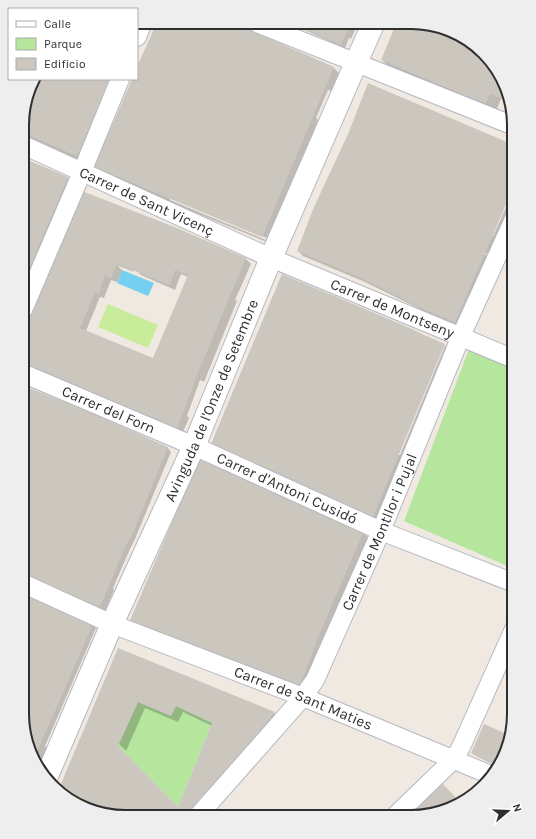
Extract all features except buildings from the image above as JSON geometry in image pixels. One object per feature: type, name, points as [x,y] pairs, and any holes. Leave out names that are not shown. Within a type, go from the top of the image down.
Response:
[{"type":"street","points":[[272,29],[507,123]]},
{"type":"street","name":"Avinguda de l'Onze de Setembre","points":[[49,772],[112,624],[194,446],[271,258],[371,29]]},
{"type":"street","points":[[29,296],[120,80]]},
{"type":"street","name":"Carrer de Sant Vicenç","points":[[29,149],[271,258]]},
{"type":"street","name":"Carrer de Montllor i Pujal","points":[[203,810],[303,697],[315,680],[381,531],[461,336],[507,234]]},
{"type":"street","name":"Carrer de Montseny","points":[[271,258],[507,356]]},
{"type":"street","name":"Carrer del Forn","points":[[29,376],[194,446]]},
{"type":"street","name":"Carrer d'Antoni Cusidó","points":[[194,446],[381,531],[507,580]]},
{"type":"street","name":"Carrer de Sant Maties","points":[[29,586],[112,624],[303,697],[486,773]]},
{"type":"street","points":[[401,810],[454,759],[461,747],[507,645]]},
{"type":"green space","points":[[108,304],[158,325],[148,348],[98,327]]},
{"type":"green space","points":[[472,341],[507,358],[507,566],[404,521]]},
{"type":"green space","points":[[138,702],[171,716],[176,706],[212,723],[178,807],[118,746]]},
{"type":"water","points":[[122,270],[154,283],[148,296],[117,283]]}]
